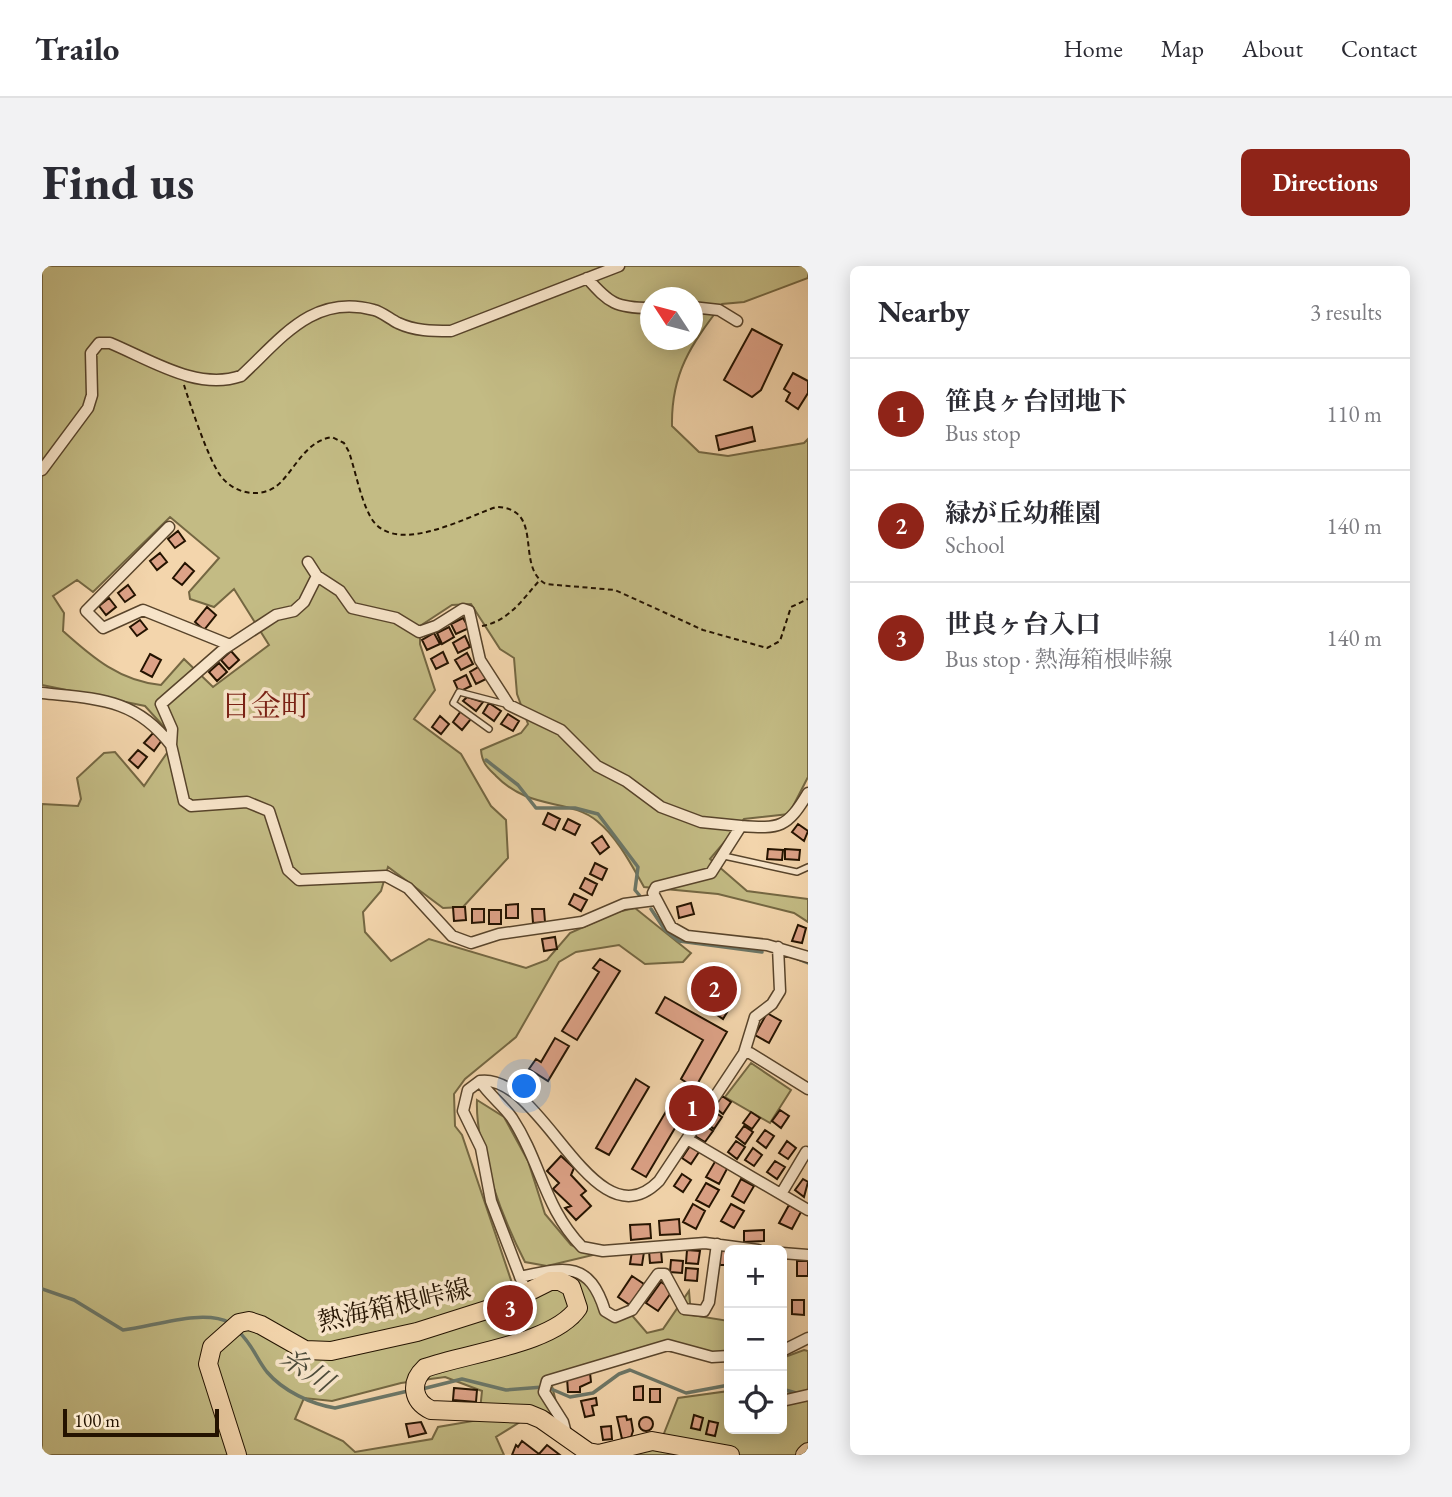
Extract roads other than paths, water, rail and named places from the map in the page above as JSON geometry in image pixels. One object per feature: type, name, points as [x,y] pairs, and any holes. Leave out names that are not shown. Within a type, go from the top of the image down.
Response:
[{"type":"main road","name":"熱海箱根峠線","points":[[237,1455],[208,1364],[212,1347],[239,1323],[249,1321],[261,1325],[305,1350],[331,1352],[429,1328],[502,1305],[523,1284],[550,1281],[561,1281],[571,1287],[578,1308],[564,1324],[536,1336],[425,1368],[415,1384],[415,1395],[420,1405],[431,1410],[529,1414],[574,1446],[599,1454],[652,1441],[730,1455]]},
{"type":"street","points":[[42,470],[88,408],[92,395],[93,346],[110,343],[205,382],[241,376],[306,317],[325,308],[347,306],[375,310],[413,328],[451,331],[620,266]]},
{"type":"street","points":[[587,278],[611,303],[625,308],[640,307]]},
{"type":"street","points":[[703,308],[719,310],[737,321]]},
{"type":"street","points":[[169,527],[86,611],[103,628],[143,610],[230,645]]},
{"type":"street","points":[[308,562],[317,576],[340,591],[352,608],[396,618],[419,632],[436,626],[463,609],[473,615],[480,660],[509,705],[561,730],[597,765],[626,781],[661,807],[701,822],[773,828],[785,824],[808,793]]},
{"type":"street","points":[[317,576],[304,601],[294,611],[276,615],[230,645],[161,704],[172,729],[171,745],[184,801],[191,806],[247,802],[269,811],[288,870],[299,880],[386,876],[408,888],[452,936],[471,943],[499,934],[582,922],[625,904],[655,900]]},
{"type":"street","points":[[42,693],[85,697],[136,710],[157,727],[171,745]]},
{"type":"street","points":[[741,826],[711,873],[656,887],[655,900],[671,927],[687,936],[778,947],[808,957]]},
{"type":"street","points":[[717,1244],[709,1302],[704,1311],[684,1309],[665,1275],[659,1274],[632,1310],[615,1317],[607,1314],[597,1286],[591,1279],[576,1272],[554,1269],[523,1284],[491,1201],[481,1148],[463,1111],[468,1090],[480,1081],[502,1083],[524,1102],[581,1168],[609,1190],[637,1196],[648,1192],[744,1053],[755,1017],[772,1004],[780,990],[778,947]]},
{"type":"street","points":[[744,1053],[750,1053],[808,1089]]},
{"type":"street","points":[[480,1081],[511,1116],[533,1157],[552,1210],[582,1247],[603,1251],[724,1245]]},
{"type":"street","points":[[687,1139],[808,1210]]},
{"type":"street","points":[[781,1194],[806,1152],[808,1153]]},
{"type":"street","points":[[787,1253],[808,1255]]},
{"type":"street","points":[[787,1348],[808,1338]]},
{"type":"street","points":[[574,1446],[544,1392],[547,1381],[668,1345],[712,1357],[724,1356]]},
{"type":"street","points":[[787,1400],[808,1395]]},
{"type":"lane","points":[[489,729],[453,703],[459,692],[509,705]]},
{"type":"lane","points":[[724,856],[797,872],[808,867]]},
{"type":"waterway","points":[[486,760],[518,785],[536,808],[575,808],[598,814],[638,867],[635,890],[640,896]]},
{"type":"waterway","points":[[651,909],[665,930],[679,941],[762,952]]},
{"type":"waterway","points":[[798,959],[808,963]]},
{"type":"waterway","name":"糸川","points":[[42,1289],[74,1300],[123,1330],[206,1317],[230,1323]]},
{"type":"waterway","name":"糸川","points":[[238,1331],[274,1379],[289,1391],[316,1403],[335,1408],[408,1391]]},
{"type":"waterway","name":"糸川","points":[[549,1388],[570,1397],[593,1393],[619,1374],[630,1370],[686,1393],[724,1386]]},
{"type":"waterway","name":"糸川","points":[[422,1389],[462,1379],[506,1390],[543,1387]]},
{"type":"waterway","name":"糸川","points":[[787,1390],[796,1393]]},
{"type":"place","name":"緑が丘幼稚園","points":[[714,989]]},
{"type":"place","name":"笹良ヶ台団地下","points":[[692,1108]]},
{"type":"place","name":"世良ヶ台入口","points":[[510,1308]]},
{"type":"district","name":"日金町","points":[[266,706]]}]
